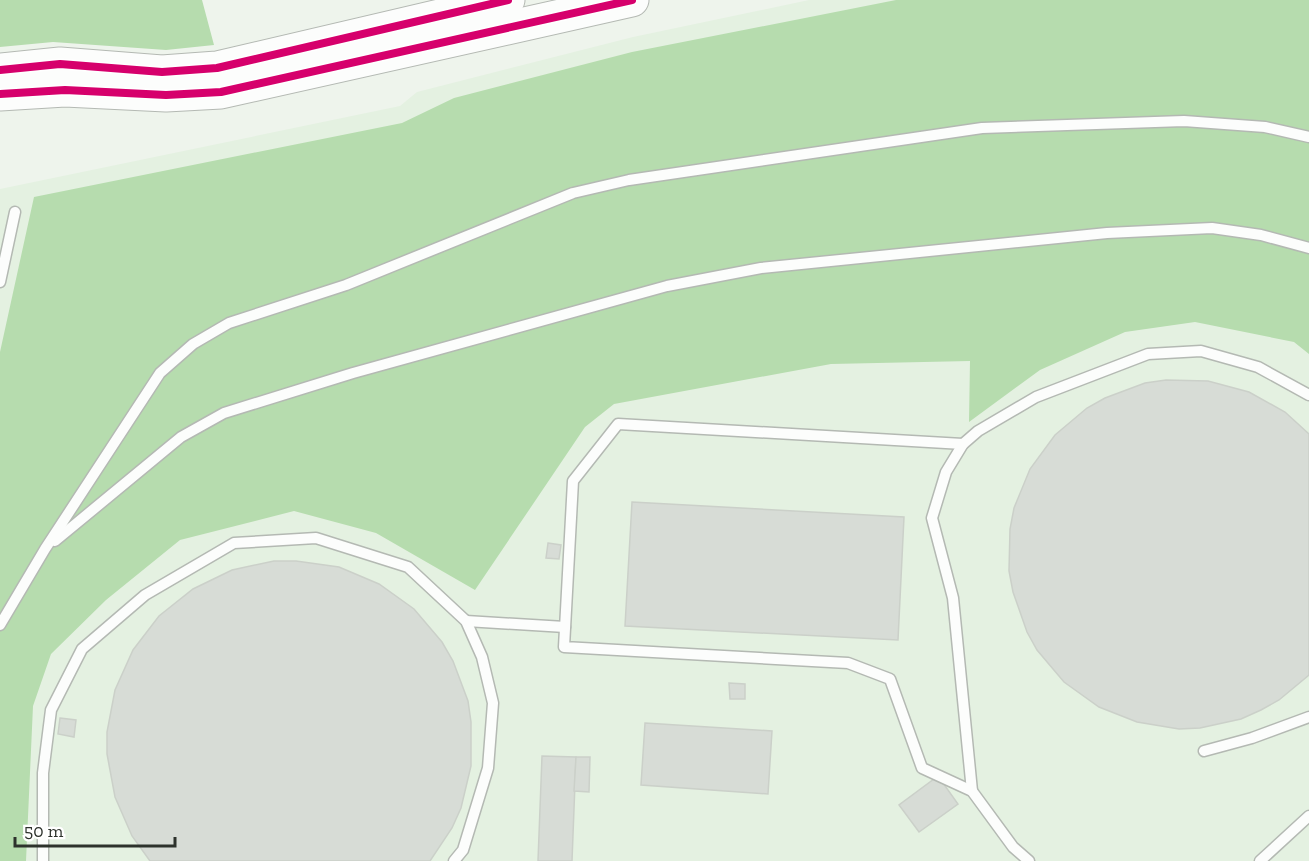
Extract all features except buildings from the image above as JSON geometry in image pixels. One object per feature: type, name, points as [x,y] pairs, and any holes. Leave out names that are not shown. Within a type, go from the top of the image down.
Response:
[{"type":"main road","points":[[0,70],[60,64],[162,72],[217,68],[508,0]]},
{"type":"main road","points":[[0,94],[65,90],[165,95],[221,92],[632,0]]},
{"type":"lane","points":[[0,625],[45,549],[160,374],[193,344],[229,322],[346,285],[573,193],[629,180],[981,128],[1184,121],[1265,127],[1309,137]]},
{"type":"lane","points":[[0,282],[15,212]]},
{"type":"lane","points":[[45,549],[181,436],[224,413],[386,363],[667,286],[761,268],[1107,233],[1212,228],[1261,235],[1309,248]]},
{"type":"lane","points":[[972,791],[953,598],[932,518],[946,472],[963,444],[978,431],[1036,397],[1148,354],[1201,351],[1258,367],[1309,395]]},
{"type":"lane","points":[[963,444],[618,424],[573,481],[564,647],[848,663],[890,679],[922,768],[972,791],[1013,847],[1029,861]]},
{"type":"lane","points":[[43,861],[44,773],[51,710],[82,649],[145,595],[234,543],[316,538],[408,567],[466,621],[482,657],[493,703],[488,768],[463,850],[453,861]]},
{"type":"lane","points":[[466,621],[565,627]]},
{"type":"lane","points":[[1204,751],[1252,738],[1309,717]]},
{"type":"lane","points":[[1260,861],[1309,816]]},
{"type":"shaded area","points":[[809,0],[1309,0],[1309,861],[0,861],[0,189],[400,106],[417,92],[633,37]]},
{"type":"green space","points":[[0,0],[202,0],[214,45],[166,50],[53,42],[0,47]]},
{"type":"green space","points":[[896,0],[1309,0],[1309,354],[1294,342],[1195,322],[1125,332],[1040,370],[969,422],[970,361],[831,364],[614,404],[585,427],[475,590],[376,533],[294,511],[180,540],[106,600],[51,654],[33,706],[26,861],[0,861],[0,352],[34,197],[402,123],[454,98],[632,52]]},
{"type":"cycle path","points":[[0,70],[60,64],[162,72],[217,68],[508,0]]},
{"type":"cycle path","points":[[0,94],[65,90],[166,95],[221,92],[632,0]]}]
